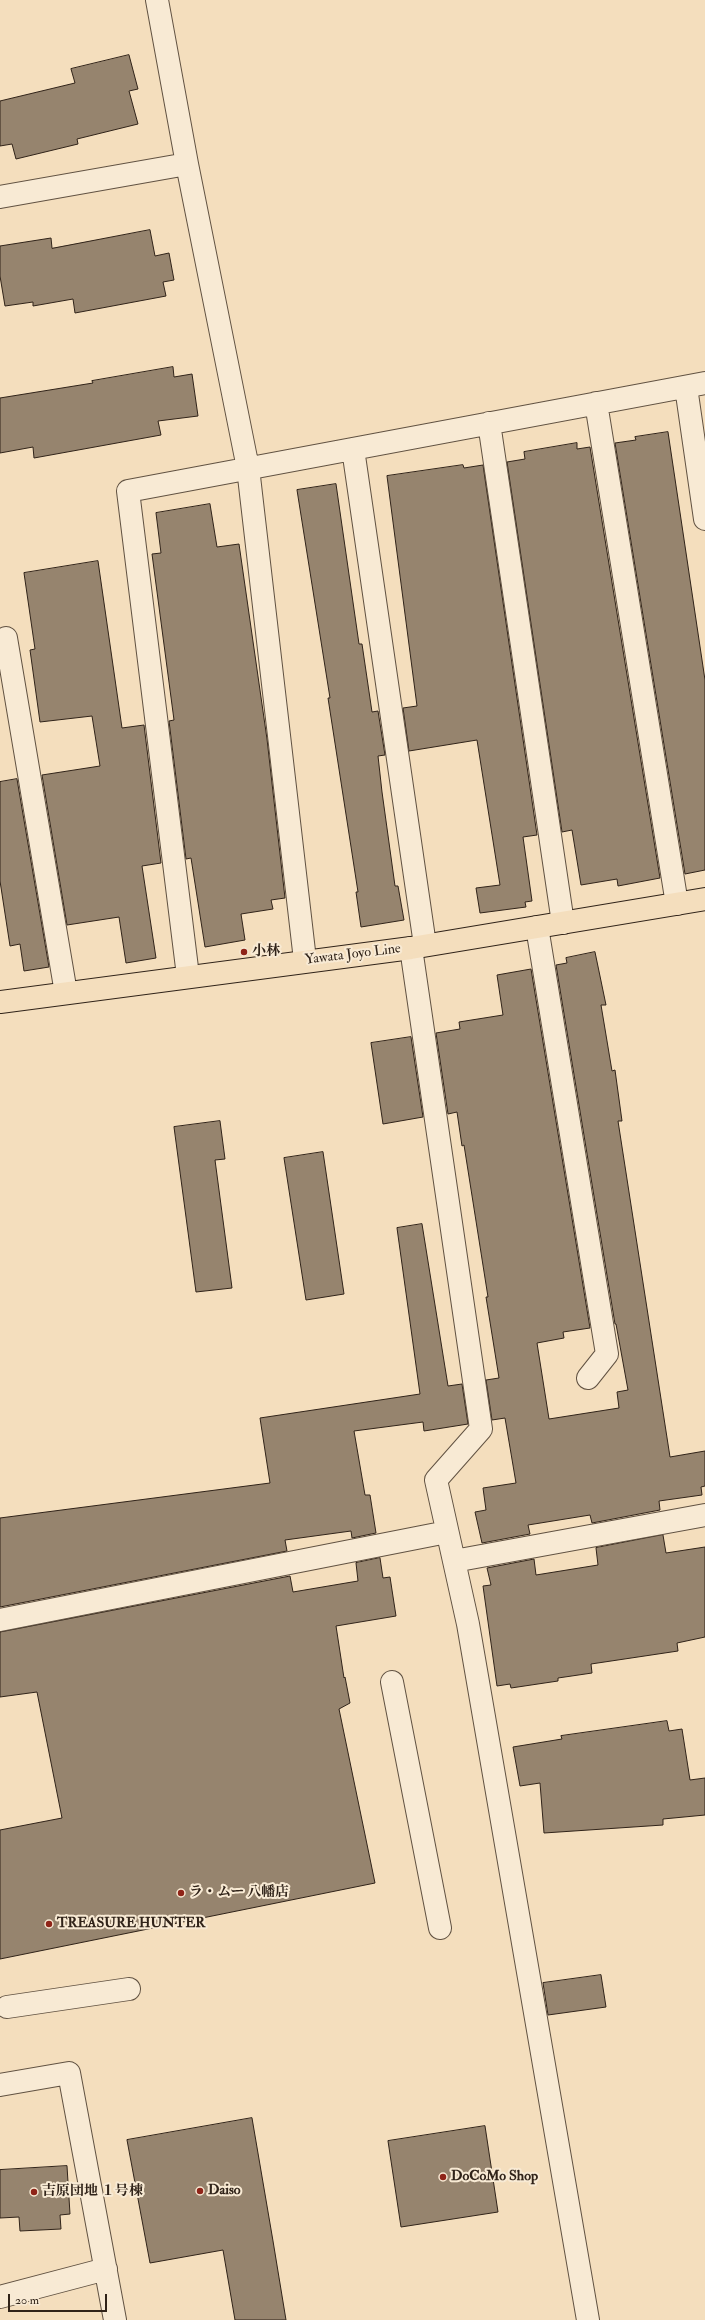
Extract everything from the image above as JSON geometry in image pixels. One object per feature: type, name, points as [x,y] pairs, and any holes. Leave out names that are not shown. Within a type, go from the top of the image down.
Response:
[{"type":"main road","name":"Yawata Joyo Line","points":[[0,1002],[418,946],[705,899]]},
{"type":"street","points":[[157,0],[187,164],[248,468],[305,960]]},
{"type":"street","points":[[0,197],[187,164]]},
{"type":"street","points":[[188,976],[128,491],[696,385],[705,519]]},
{"type":"street","points":[[596,403],[677,904]]},
{"type":"street","points":[[489,423],[563,923]]},
{"type":"street","points":[[353,449],[480,1429],[436,1480],[468,1624],[588,2320]]},
{"type":"street","points":[[6,638],[66,993]]},
{"type":"street","points":[[537,927],[607,1354],[588,1378]]},
{"type":"street","points":[[454,1561],[705,1515]]},
{"type":"street","points":[[0,1620],[447,1532]]},
{"type":"street","points":[[392,1682],[440,1928]]},
{"type":"street","points":[[7,2007],[129,1989]]},
{"type":"street","points":[[0,2085],[70,2073],[115,2320]]},
{"type":"street","points":[[0,2297],[106,2269]]},
{"type":"building","points":[[129,55],[138,89],[129,91],[138,124],[77,139],[78,144],[16,159],[12,144],[0,146],[0,101],[75,83],[71,69]]},
{"type":"building","points":[[150,230],[155,256],[169,253],[174,280],[163,282],[166,296],[75,313],[73,299],[33,306],[33,302],[5,306],[0,276],[0,246],[51,238],[52,248]]},
{"type":"building","points":[[173,367],[174,377],[192,374],[198,416],[158,421],[161,435],[34,458],[33,447],[0,453],[0,398],[93,383],[92,381]]},
{"type":"building","points":[[668,432],[705,680],[705,870],[685,874],[615,443],[636,440],[635,437]]},
{"type":"building","points":[[577,443],[577,449],[590,447],[660,878],[618,886],[617,879],[581,885],[572,830],[562,832],[507,462],[525,459],[524,452]]},
{"type":"building","points":[[463,465],[464,468],[483,465],[537,835],[523,837],[532,901],[525,902],[526,907],[480,913],[476,888],[500,885],[477,740],[409,751],[403,708],[417,706],[387,476]]},
{"type":"building","points":[[336,484],[359,644],[362,644],[372,712],[378,711],[385,755],[378,756],[382,792],[395,886],[398,886],[404,920],[361,927],[356,892],[358,892],[328,698],[330,698],[297,490]]},
{"type":"building","points":[[210,504],[217,547],[239,544],[267,739],[285,898],[271,900],[273,909],[241,914],[245,940],[205,947],[191,858],[186,859],[169,721],[174,720],[152,554],[161,553],[156,513]]},
{"type":"building","points":[[98,561],[122,728],[144,725],[161,863],[142,866],[156,958],[126,963],[119,917],[67,925],[42,775],[100,766],[92,716],[40,722],[30,650],[35,649],[24,573]]},
{"type":"building","points":[[17,779],[49,967],[24,971],[20,944],[10,946],[0,881],[0,782]]},
{"type":"building","points":[[595,952],[606,1005],[601,1005],[612,1071],[615,1070],[622,1121],[618,1121],[670,1457],[705,1451],[705,1486],[701,1487],[702,1495],[659,1501],[660,1510],[592,1523],[590,1515],[528,1525],[530,1534],[482,1543],[475,1512],[486,1510],[483,1488],[516,1483],[505,1418],[492,1420],[486,1380],[499,1378],[486,1297],[488,1297],[464,1145],[462,1146],[457,1112],[448,1114],[436,1033],[460,1029],[459,1022],[503,1015],[497,975],[531,969],[590,1328],[563,1332],[564,1338],[537,1343],[549,1419],[619,1408],[617,1392],[628,1390],[615,1324],[556,965],[567,963],[566,958]]},
{"type":"building","points":[[411,1037],[423,1117],[383,1124],[371,1043]]},
{"type":"building","points":[[220,1121],[225,1159],[215,1160],[232,1288],[196,1292],[174,1127]]},
{"type":"building","points":[[323,1152],[344,1294],[306,1300],[284,1158]]},
{"type":"building","points":[[422,1224],[448,1386],[462,1384],[468,1424],[424,1431],[423,1422],[354,1431],[365,1495],[370,1495],[376,1533],[352,1538],[351,1531],[285,1540],[287,1551],[0,1607],[0,1518],[270,1483],[260,1418],[420,1394],[397,1228]]},
{"type":"building","points":[[663,1535],[666,1553],[705,1547],[705,1637],[677,1643],[678,1651],[591,1664],[592,1673],[558,1678],[558,1681],[511,1688],[510,1684],[497,1686],[483,1586],[491,1585],[487,1568],[534,1559],[536,1575],[598,1565],[596,1548]]},
{"type":"building","points":[[380,1558],[383,1578],[390,1577],[396,1616],[336,1626],[344,1678],[345,1677],[350,1703],[339,1709],[375,1883],[0,1959],[0,1830],[62,1818],[37,1692],[0,1697],[0,1632],[290,1576],[293,1592],[358,1581],[356,1563]]},
{"type":"building","points":[[667,1721],[669,1731],[682,1729],[690,1780],[705,1778],[705,1815],[663,1819],[663,1825],[544,1833],[540,1783],[520,1786],[513,1747],[562,1739],[561,1736]]},
{"type":"building","points":[[601,1975],[606,2007],[548,2015],[543,1983]]},
{"type":"building","name":"Daiso","points":[[252,2118],[286,2320],[235,2320],[223,2250],[150,2263],[127,2140]]},
{"type":"building","name":"DoCoMo Shop","points":[[485,2126],[498,2212],[401,2227],[388,2141]]},
{"type":"building","name":"吉原団地 １号棟","points":[[67,2166],[70,2214],[60,2215],[61,2229],[20,2231],[19,2217],[0,2218],[0,2170]]},
{"type":"place","name":"小林","points":[[244,952]]},
{"type":"place","name":"ラ・ムー 八幡店","points":[[181,1893]]},
{"type":"place","name":"TREASURE HUNTER","points":[[49,1924]]},
{"type":"place","name":"DoCoMo Shop","points":[[443,2177]]},
{"type":"place","name":"Daiso","points":[[200,2191]]},
{"type":"place","name":"吉原団地 １号棟","points":[[34,2192]]}]
